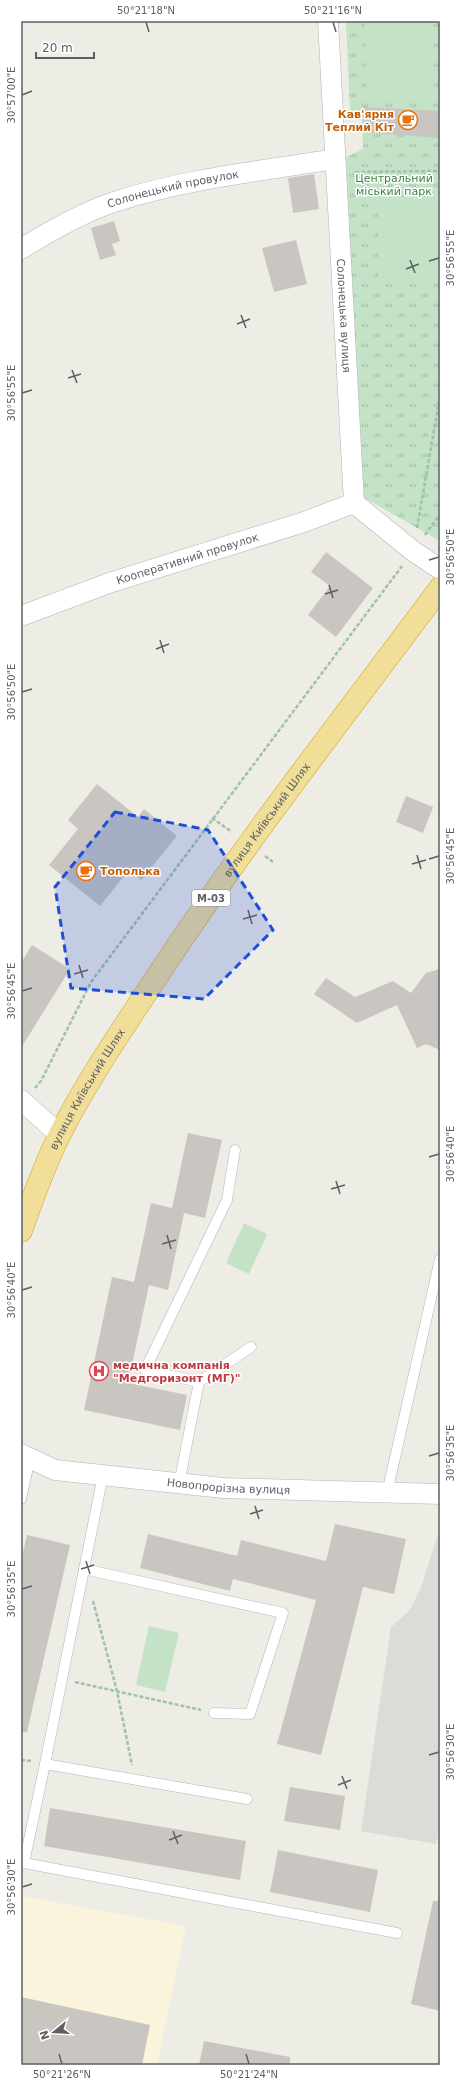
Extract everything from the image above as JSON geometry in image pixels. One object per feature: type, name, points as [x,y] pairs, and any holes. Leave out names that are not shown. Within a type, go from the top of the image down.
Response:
[{"type":"highway","name":"вулиця Київський Шлях","points":[[21,1231],[35,1192],[60,1135],[100,1062],[190,927],[250,843],[440,588]]},
{"type":"street","name":"Солонецька вулиця","points":[[328,21],[354,503]]},
{"type":"street","name":"Солонецький провулок","points":[[21,249],[56,228],[113,203],[192,182],[336,165]]},
{"type":"street","points":[[354,503],[413,551],[440,569]]},
{"type":"street","name":"Кооперативний провулок","points":[[21,616],[109,583],[304,522],[354,503]]},
{"type":"street","points":[[24,1107],[60,1135]]},
{"type":"street","name":"Новопрорізна вулиця","points":[[25,1456],[54,1470],[223,1488],[440,1494]]},
{"type":"lane","points":[[199,1382],[145,1370],[227,1200],[235,1150]]},
{"type":"lane","points":[[387,1492],[440,1259]]},
{"type":"lane","points":[[180,1484],[199,1382],[251,1347]]},
{"type":"lane","points":[[21,1499],[25,1456]]},
{"type":"lane","points":[[103,1475],[23,1864],[397,1933]]},
{"type":"lane","points":[[84,1569],[283,1613],[250,1714],[214,1713]]},
{"type":"lane","points":[[44,1764],[247,1799]]},
{"type":"path","points":[[336,165],[440,171]]},
{"type":"path","points":[[413,551],[440,396]]},
{"type":"path","points":[[24,1107],[41,1081],[91,982],[440,514]]},
{"type":"path","points":[[92,1599],[117,1691],[135,1780]]},
{"type":"path","points":[[62,1679],[214,1713]]},
{"type":"highlighted area","points":[[115,812],[208,830],[273,930],[204,999],[71,988],[55,887]]},
{"type":"shaded area","points":[[437,1537],[440,1537],[440,1820],[436,1844],[361,1831],[391,1627],[410,1610],[422,1585]]},
{"type":"shaded area","points":[[21,1896],[186,1926],[157,2065],[21,2065]]},
{"type":"green space","name":"Центральний міський парк","points":[[346,21],[440,21],[440,541],[363,497],[346,157],[363,149],[362,112],[350,111]]},
{"type":"green space","points":[[365,21],[432,21],[435,102],[367,103]]},
{"type":"green space","points":[[379,197],[440,198],[439,280],[378,279]]},
{"type":"green space","points":[[244,1223],[267,1234],[249,1274],[226,1263]]},
{"type":"green space","points":[[149,1626],[179,1633],[165,1692],[136,1685]]},
{"type":"building","points":[[364,107],[440,111],[440,138],[362,132]]},
{"type":"building","points":[[314,174],[319,209],[293,213],[288,178]]},
{"type":"building","points":[[114,221],[120,241],[112,244],[116,255],[100,260],[91,228]]},
{"type":"building","points":[[296,240],[307,284],[274,292],[262,248]]},
{"type":"building","points":[[326,552],[373,588],[336,637],[308,615],[330,586],[311,572]]},
{"type":"building","points":[[97,784],[138,817],[144,809],[177,836],[141,880],[129,870],[100,906],[49,865],[78,829],[68,820]]},
{"type":"building","points":[[406,796],[433,807],[423,833],[396,822]]},
{"type":"building","points":[[32,945],[70,969],[21,1048],[21,963]]},
{"type":"building","points":[[440,969],[440,1050],[426,1044],[417,1048],[397,1005],[357,1023],[314,994],[326,978],[355,997],[393,981],[411,993],[426,973]]},
{"type":"building","points":[[188,1133],[222,1140],[205,1218],[184,1213],[168,1290],[149,1285],[128,1383],[187,1395],[180,1430],[84,1410],[112,1277],[134,1282],[151,1203],[172,1208]]},
{"type":"building","points":[[335,1524],[406,1539],[394,1594],[363,1587],[321,1755],[277,1744],[316,1600],[233,1579],[230,1591],[140,1568],[148,1534],[237,1556],[241,1540],[326,1561]]},
{"type":"building","points":[[27,1535],[70,1545],[27,1732],[21,1732],[21,1561]]},
{"type":"building","points":[[290,1787],[345,1796],[340,1830],[284,1821]]},
{"type":"building","points":[[50,1808],[246,1841],[240,1880],[44,1846]]},
{"type":"building","points":[[278,1850],[378,1870],[370,1912],[270,1892]]},
{"type":"building","points":[[433,1901],[440,1901],[440,2011],[411,2004]]},
{"type":"building","points":[[21,1997],[150,2025],[142,2065],[21,2065]]},
{"type":"building","points":[[204,2041],[290,2057],[290,2065],[199,2065]]},
{"type":"place","name":"Кав'ярня Теплий Кіт","points":[[408,120]]},
{"type":"place","name":"Тополька","points":[[86,871]]},
{"type":"place","name":"медична компанія \"Медгоризонт (МГ)\"","points":[[99,1371]]}]
